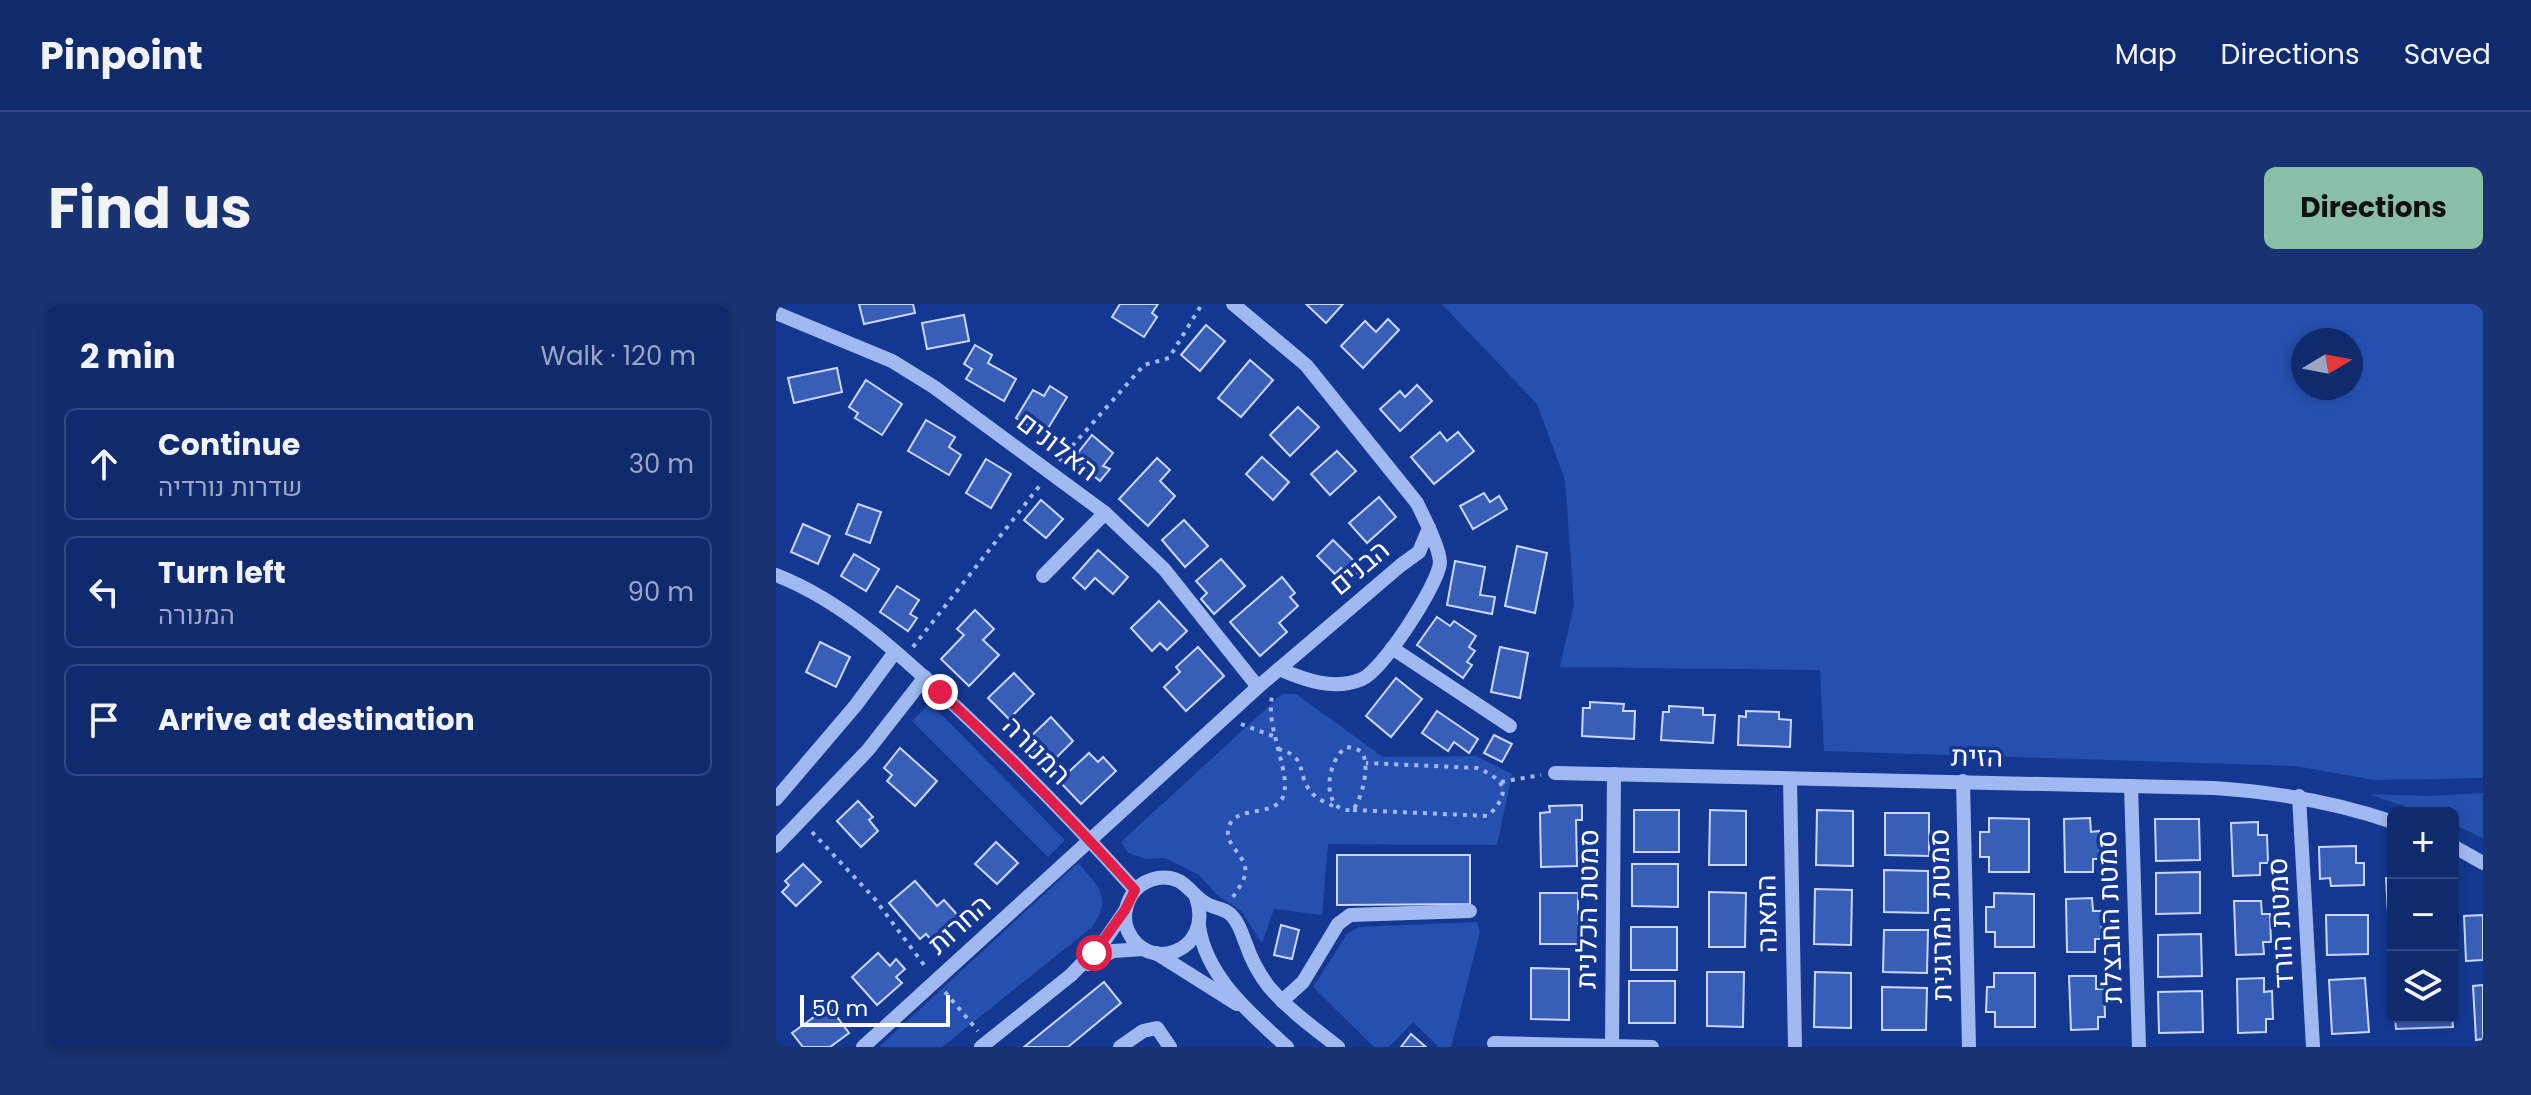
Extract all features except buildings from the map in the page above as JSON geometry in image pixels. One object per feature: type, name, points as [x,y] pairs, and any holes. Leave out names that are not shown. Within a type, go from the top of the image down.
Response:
[{"type":"street","points":[[1233,304],[1306,365],[1417,503],[1438,549],[1440,564],[1429,593],[1380,665],[1364,679],[1327,684],[1307,681],[1279,669]]},
{"type":"street","name":"האלונים","points":[[776,313],[892,361],[943,394],[1105,513],[1164,569],[1258,687]]},
{"type":"street","points":[[1043,576],[1105,513]]},
{"type":"street","name":"הבנים","points":[[1090,840],[1258,687],[1419,552],[1429,528]]},
{"type":"street","name":"המנורה","points":[[776,575],[824,600],[925,677],[1090,840],[1135,890]]},
{"type":"street","points":[[1392,648],[1510,726]]},
{"type":"street","points":[[777,797],[856,705],[895,652]]},
{"type":"street","points":[[776,846],[868,750],[925,677]]},
{"type":"street","name":"הזית","points":[[1555,773],[2214,788],[2299,796],[2387,820]]},
{"type":"street","name":"סמטת הכלנית","points":[[1612,1046],[1614,774]]},
{"type":"street","name":"התאנה","points":[[1790,779],[1795,1047]]},
{"type":"street","name":"סמטת המרגנית","points":[[1963,781],[1969,1047]]},
{"type":"street","name":"סמטת החבצלת","points":[[2131,786],[2139,1047]]},
{"type":"street","name":"סמטת הורד","points":[[2299,796],[2313,1047]]},
{"type":"street","name":"החרות","points":[[863,1047],[1090,840]]},
{"type":"street","points":[[2459,849],[2483,863]]},
{"type":"street","points":[[984,1045],[1071,975],[1105,940],[1135,890],[1144,883],[1167,878],[1179,881],[1208,905],[1227,910],[1236,919],[1256,968],[1282,1001],[1338,1047]]},
{"type":"street","points":[[1196,897],[1204,948],[1214,967],[1247,1011],[1278,1044]]},
{"type":"street","points":[[1125,910],[1128,931],[1134,941],[1247,1011]]},
{"type":"street","points":[[1282,1001],[1303,982],[1338,924],[1350,915],[1470,911]]},
{"type":"street","points":[[1071,975],[1113,951],[1168,953],[1180,950],[1190,942],[1199,926]]},
{"type":"street","points":[[1120,1047],[1143,1031],[1157,1028],[1170,1047]]},
{"type":"street","points":[[1494,1043],[1652,1047]]},
{"type":"path","points":[[1227,910],[1245,875],[1245,864],[1228,839],[1232,819],[1275,807],[1283,796],[1285,772],[1273,736],[1270,709],[1279,669]]},
{"type":"path","points":[[1224,718],[1273,736]]},
{"type":"path","points":[[1337,808],[1331,800],[1330,790],[1334,760],[1338,752],[1347,747],[1357,748],[1363,753],[1366,763],[1361,796],[1353,810]]},
{"type":"path","points":[[1278,749],[1295,756],[1310,791],[1345,811],[1488,816],[1500,804],[1504,793],[1501,782],[1494,775],[1477,768],[1366,763]]},
{"type":"path","points":[[1501,782],[1555,773]]},
{"type":"path","points":[[802,821],[874,898],[984,1045]]},
{"type":"shaded area","points":[[1442,304],[2483,304],[2483,778],[2374,780],[2296,766],[1824,751],[1820,670],[1560,667],[1574,604],[1565,480],[1537,404]]},
{"type":"shaded area","points":[[1282,694],[1296,694],[1383,757],[1476,756],[1512,774],[1497,845],[1328,844],[1322,915],[1274,909],[1262,943],[1241,911],[1217,895],[1199,875],[1165,858],[1146,859],[1128,853],[1121,842]]},
{"type":"shaded area","points":[[930,703],[1065,840],[1048,857],[912,721]]},
{"type":"shaded area","points":[[2483,793],[2483,838],[2459,827],[2459,807],[2406,807],[2369,794],[2429,796]]},
{"type":"shaded area","points":[[1078,863],[1101,893],[1102,908],[1092,927],[942,1047],[879,1047]]},
{"type":"shaded area","points":[[1477,922],[1480,932],[1451,1047],[1436,1047],[1413,1022],[1389,1047],[1374,1047],[1313,987],[1347,934],[1359,927]]},
{"type":"route","points":[[940,692],[1090,840],[1135,890],[1125,910],[1094,953]]}]
